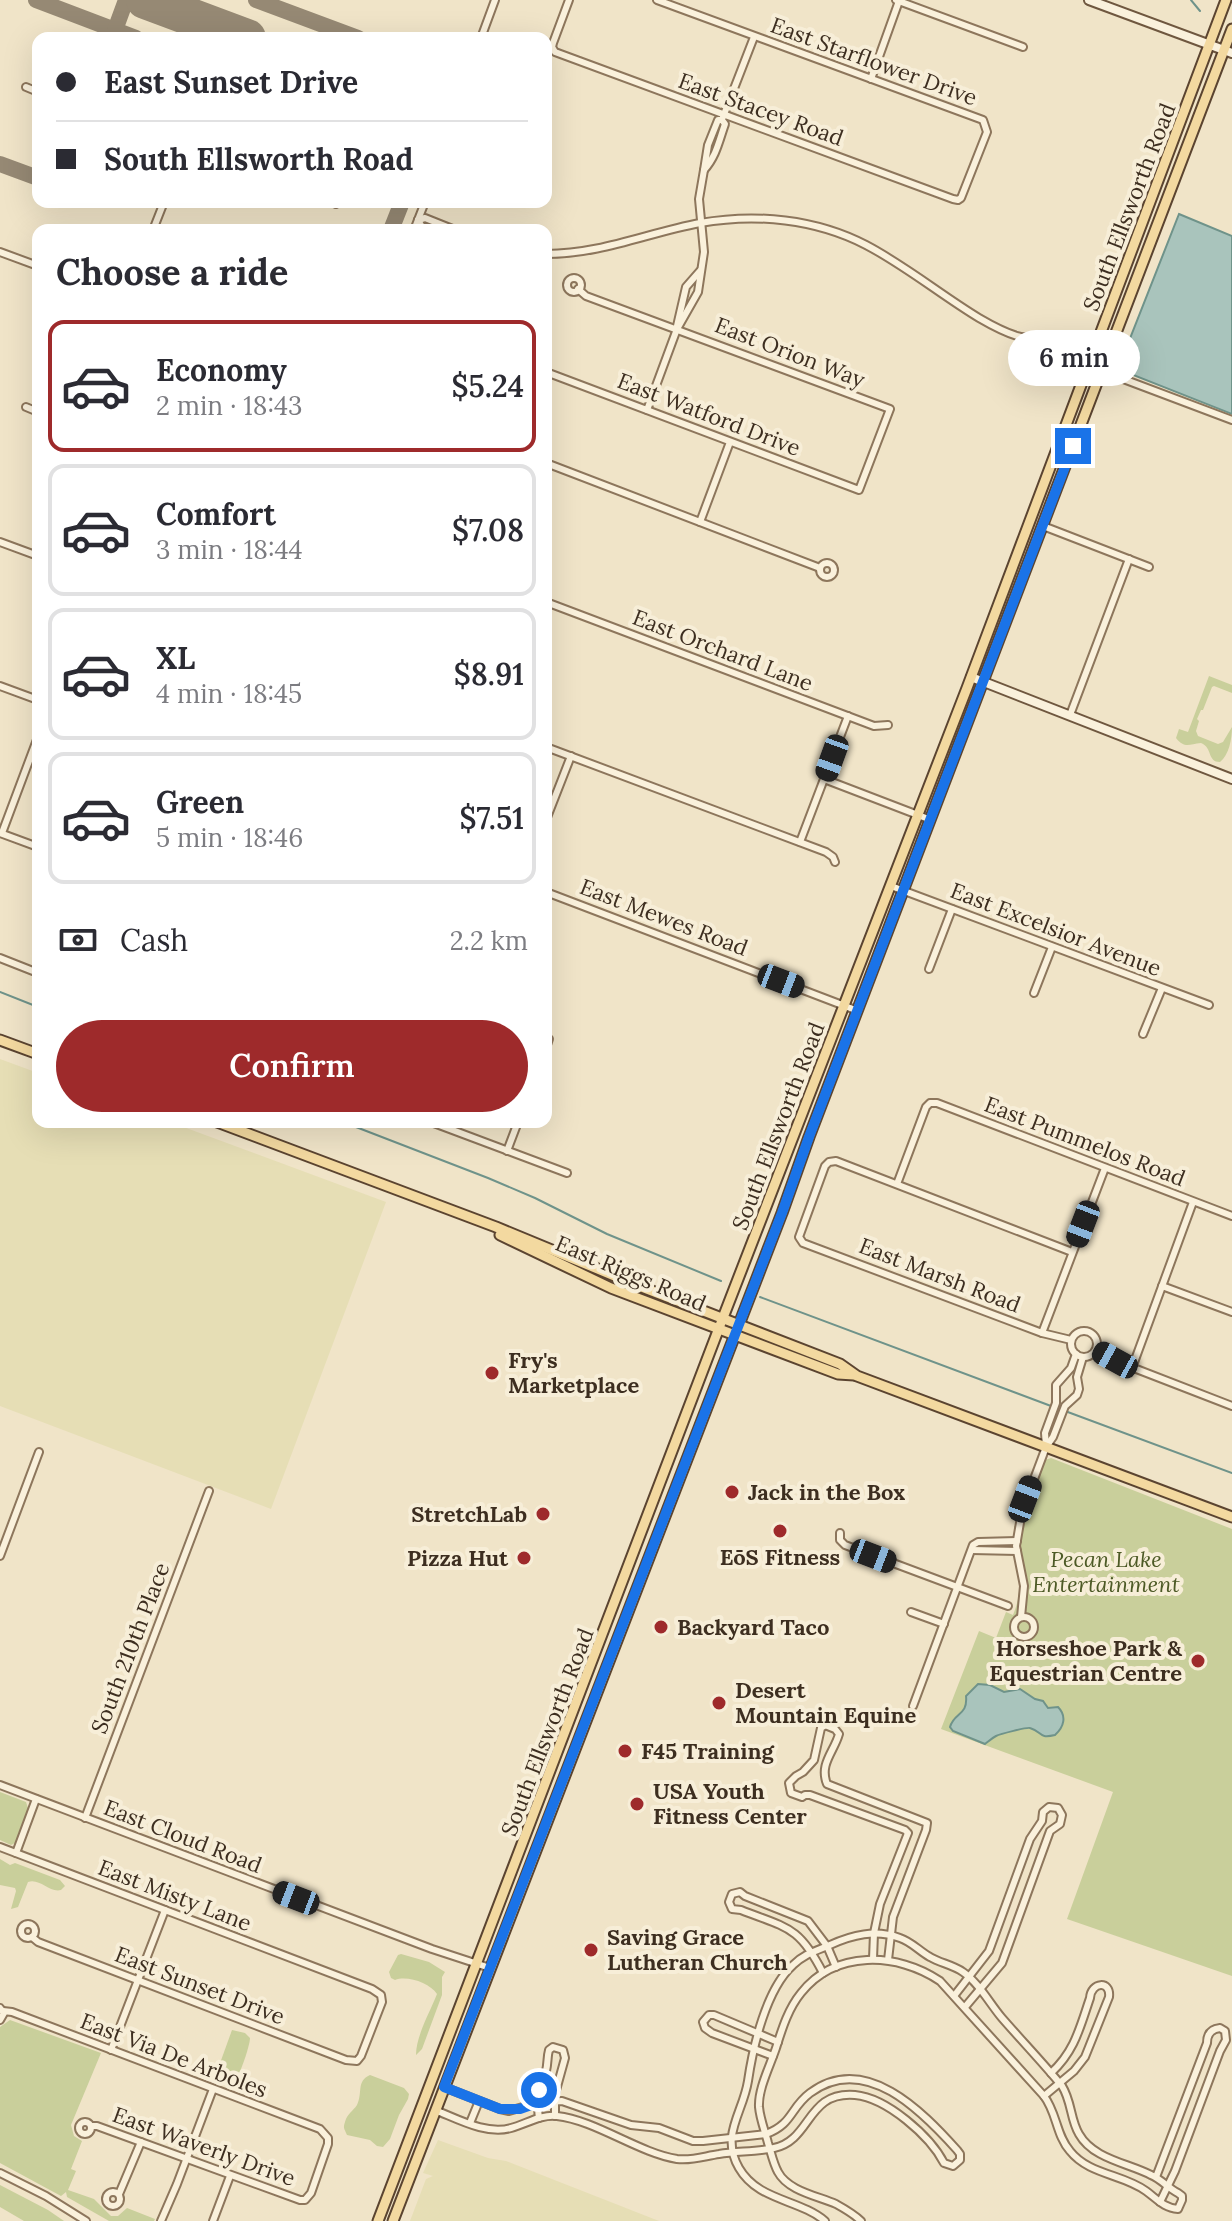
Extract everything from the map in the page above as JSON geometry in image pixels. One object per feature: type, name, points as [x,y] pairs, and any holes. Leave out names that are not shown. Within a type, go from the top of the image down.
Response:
[{"type":"main road","name":"South Ellsworth Road","points":[[378,2221],[971,677],[1226,0]]},
{"type":"main road","name":"South Ellsworth Road","points":[[393,2221],[1103,369],[1228,51],[1232,29]]},
{"type":"main road","points":[[0,1040],[32,1052]]},
{"type":"main road","name":"East Riggs Road","points":[[233,1128],[441,1207],[721,1323],[735,1335],[838,1374],[857,1376],[1232,1517]]},
{"type":"main road","name":"East Riggs Road","points":[[721,1323],[739,1324],[840,1364],[857,1376]]},
{"type":"main road","points":[[601,1640],[614,1645]]},
{"type":"main road","points":[[548,1778],[562,1781]]},
{"type":"main road","points":[[435,2110],[432,2103],[438,2081],[438,2066]]},
{"type":"street","points":[[483,32],[495,0]]},
{"type":"street","name":"East Stacey Road","points":[[569,0],[553,50],[723,118],[958,200]]},
{"type":"street","name":"East Starflower Drive","points":[[657,0],[983,120],[987,132],[983,145],[958,200]]},
{"type":"street","points":[[1089,0],[1228,51]]},
{"type":"street","points":[[871,79],[897,1],[1023,47]]},
{"type":"street","points":[[647,410],[677,329],[698,292],[704,252],[699,199],[704,160],[725,124],[723,118],[754,37]]},
{"type":"street","points":[[26,87],[32,90]]},
{"type":"street","points":[[416,224],[423,208]]},
{"type":"street","points":[[418,220],[425,218],[440,224]]},
{"type":"street","points":[[552,254],[597,250],[726,219],[794,221],[845,236],[885,256],[978,317],[1019,337],[1029,346],[1079,365],[1090,364]]},
{"type":"street","points":[[418,220],[420,224]]},
{"type":"street","points":[[0,252],[32,264]]},
{"type":"street","points":[[677,329],[686,287],[700,271]]},
{"type":"street","name":"East Orion Way","points":[[578,289],[586,296],[890,409],[859,490]]},
{"type":"street","points":[[686,293],[695,296]]},
{"type":"street","points":[[1103,369],[1232,420]]},
{"type":"street","name":"East Watford Drive","points":[[552,374],[859,490]]},
{"type":"street","points":[[26,407],[32,410]]},
{"type":"street","points":[[700,522],[730,442]]},
{"type":"street","points":[[552,465],[820,568]]},
{"type":"street","points":[[1043,526],[1149,567]]},
{"type":"street","points":[[0,542],[32,554]]},
{"type":"street","points":[[1070,715],[1129,559]]},
{"type":"street","name":"East Orchard Lane","points":[[552,604],[874,726],[888,725]]},
{"type":"street","points":[[971,677],[1232,779]]},
{"type":"street","points":[[0,686],[32,698]]},
{"type":"street","points":[[800,842],[848,716]]},
{"type":"street","points":[[552,749],[826,852],[835,862]]},
{"type":"street","points":[[32,753],[1,833],[32,845]]},
{"type":"street","points":[[552,805],[571,756]]},
{"type":"street","points":[[824,779],[931,820]]},
{"type":"street","name":"East Excelsior Avenue","points":[[891,886],[1209,1005]]},
{"type":"street","name":"East Mewes Road","points":[[552,894],[858,1011]]},
{"type":"street","points":[[929,969],[952,909]]},
{"type":"street","points":[[1034,993],[1052,947]]},
{"type":"street","points":[[0,958],[32,971]]},
{"type":"street","points":[[1143,1034],[1162,988]]},
{"type":"street","name":"East Pummelos Road","points":[[897,1184],[926,1107],[937,1103],[1232,1216]]},
{"type":"street","points":[[447,1128],[567,1173]]},
{"type":"street","points":[[507,1151],[516,1128]]},
{"type":"street","name":"East Marsh Road","points":[[897,1184],[845,1164],[829,1162],[799,1237],[803,1243],[1042,1333],[1071,1340],[1080,1331],[1089,1332],[1097,1341],[1096,1350],[1132,1368],[1232,1406]]},
{"type":"street","points":[[1042,1333],[1105,1168]]},
{"type":"street","points":[[897,1184],[1072,1252]]},
{"type":"street","points":[[1132,1368],[1193,1202]]},
{"type":"street","points":[[1162,1286],[1232,1312]]},
{"type":"street","points":[[1071,1340],[1071,1348],[1080,1355],[1091,1355],[1096,1350]]},
{"type":"street","points":[[1046,1447],[1045,1433],[1056,1403],[1056,1385],[1080,1355]]},
{"type":"street","points":[[1021,1617],[1024,1586],[1017,1541],[1022,1511],[1065,1406],[1077,1395],[1080,1355]]},
{"type":"street","points":[[0,1556],[39,1452]]},
{"type":"street","name":"South 210th Place","points":[[85,1818],[209,1491]]},
{"type":"street","points":[[840,1533],[840,1540],[845,1545],[1008,1606]]},
{"type":"street","points":[[913,1706],[973,1545],[978,1542],[1017,1541]]},
{"type":"street","points":[[993,1542],[993,1551]]},
{"type":"street","points":[[972,1550],[1017,1551]]},
{"type":"street","points":[[911,1612],[944,1624]]},
{"type":"street","points":[[873,1959],[880,1904],[908,1833],[810,1795],[802,1797],[791,1793],[789,1783],[814,1760],[819,1733],[825,1725],[839,1734],[827,1756],[824,1775],[827,1784],[927,1823],[893,1917],[888,1960]]},
{"type":"street","name":"East Cloud Road","points":[[0,1785],[432,1949],[490,1968]]},
{"type":"street","points":[[16,1853],[36,1799]]},
{"type":"street","points":[[954,1996],[989,1951],[1043,1812],[1049,1807],[1058,1808],[1062,1815],[1060,1824],[1050,1831],[1004,1957],[997,1970],[965,2007]]},
{"type":"street","name":"East Misty Lane","points":[[0,1847],[372,1989],[381,1995],[381,2007],[357,2061]]},
{"type":"street","points":[[823,1973],[812,1951],[793,1930],[732,1909],[729,1902],[732,1894],[740,1892],[805,1919],[827,1946],[836,1967]]},
{"type":"street","points":[[111,2050],[165,1910]]},
{"type":"street","points":[[825,2221],[811,2211],[756,2188],[742,2172],[733,2152],[732,2128],[746,2090],[758,2034],[778,1981],[795,1962],[812,1951],[852,1935],[874,1933],[912,1943],[929,1957],[962,1971],[1060,2083],[1068,2095],[1073,2121],[1083,2140],[1115,2161],[1156,2177],[1182,2196],[1178,2209],[1173,2209],[1140,2187],[1078,2160],[1062,2141],[1053,2110],[1044,2096],[954,1996],[929,1974],[888,1960],[873,1959],[855,1961],[823,1973],[800,1994],[789,2011],[759,2102],[770,2149],[782,2178],[799,2189],[846,2209],[861,2221]]},
{"type":"street","name":"East Sunset Drive","points":[[32,1937],[38,1942],[346,2060],[357,2061]]},
{"type":"street","points":[[1044,2096],[1074,2071],[1085,2057],[1109,1997],[1110,1992],[1101,1984],[1091,1991],[1072,2047],[1051,2073]]},
{"type":"street","name":"East Via De Arboles","points":[[0,2020],[4,2015],[2,2010],[12,2012],[320,2129],[328,2138],[328,2144],[311,2193],[305,2200]]},
{"type":"street","points":[[773,2056],[708,2030],[703,2022],[709,2015],[714,2015],[778,2042]]},
{"type":"street","points":[[1156,2177],[1208,2035],[1220,2028],[1225,2031],[1226,2040],[1160,2202]]},
{"type":"street","points":[[539,2118],[537,2103],[549,2050],[558,2047],[563,2050],[565,2058],[557,2086],[555,2116]]},
{"type":"street","points":[[435,2110],[495,2131],[555,2116],[677,2159],[696,2159],[770,2149],[793,2141],[821,2104],[840,2096],[853,2095],[884,2105],[913,2126],[944,2163],[953,2166],[960,2154],[932,2123],[900,2098],[871,2083],[853,2079],[815,2090],[785,2125],[767,2138],[749,2136],[732,2140],[693,2141],[659,2128],[631,2125],[570,2103],[537,2103],[509,2111],[444,2087]]},
{"type":"street","points":[[853,2079],[853,2095]]},
{"type":"street","points":[[867,2097],[871,2083]]},
{"type":"street","points":[[161,2221],[213,2089]]},
{"type":"street","points":[[470,2123],[479,2101]]},
{"type":"street","name":"East Waverly Drive","points":[[91,2126],[294,2200],[305,2200]]},
{"type":"street","points":[[119,2194],[141,2142]]},
{"type":"street","points":[[0,2173],[86,2221]]},
{"type":"street","points":[[213,2221],[230,2176]]},
{"type":"shaded area","points":[[0,1059],[32,1071],[32,1128],[186,1128],[386,1202],[271,1509],[0,1406]]},
{"type":"shaded area","points":[[438,2140],[488,2158],[506,2161],[659,2221],[410,2221],[426,2179],[433,2176],[423,2173]]},
{"type":"green space","points":[[1209,676],[1232,685],[1232,693],[1212,687],[1197,719],[1198,736],[1218,744],[1223,742],[1232,727],[1226,755],[1220,762],[1213,760],[1205,745],[1185,745],[1176,738],[1179,729],[1188,732]]},
{"type":"green space","name":"Pecan Lake Entertainment","points":[[1051,1458],[1232,1529],[1232,1976],[1067,1919],[1113,1792],[941,1729],[979,1631],[996,1638],[1006,1612],[1013,1615],[1019,1592],[1014,1526],[1022,1526],[1045,1460]]},
{"type":"green space","points":[[0,1792],[26,1802],[28,1808],[15,1843],[11,1845],[0,1840]]},
{"type":"green space","points":[[0,1859],[60,1880],[65,1886],[57,1890],[28,1882],[18,1907],[11,1909],[16,1891],[15,1888],[0,1885]]},
{"type":"green space","points":[[401,1954],[429,1962],[445,1972],[442,1995],[422,2049],[416,2055],[421,2032],[437,1994],[418,1981],[391,1978],[389,1972]]},
{"type":"green space","points":[[10,2020],[101,2053],[71,2125],[74,2136],[82,2141],[71,2169],[76,2171],[68,2190],[94,2199],[111,2216],[118,2216],[127,2208],[154,2221],[109,2221],[67,2197],[66,2192],[61,2196],[0,2163],[0,2027]]},
{"type":"green space","points":[[232,2030],[245,2033],[250,2038],[234,2083],[215,2077]]},
{"type":"green space","points":[[370,2075],[404,2088],[409,2094],[390,2139],[383,2147],[370,2140],[347,2135],[344,2128],[347,2117],[359,2101],[361,2084]]},
{"type":"green space","points":[[0,2185],[64,2221],[24,2221],[0,2207]]},
{"type":"water","points":[[1179,214],[1232,236],[1232,414],[1118,369]]},
{"type":"water","points":[[978,1684],[990,1685],[1004,1692],[1020,1689],[1043,1701],[1048,1708],[1058,1707],[1063,1718],[1061,1729],[1055,1735],[1046,1736],[1030,1728],[1019,1730],[996,1736],[985,1744],[953,1731],[950,1727],[952,1722],[963,1711],[966,1696]]},
{"type":"waterway","points":[[1191,0],[1200,11]]},
{"type":"waterway","points":[[0,992],[32,1005]]},
{"type":"waterway","points":[[359,1128],[488,1178],[607,1234],[721,1281]]},
{"type":"waterway","points":[[760,1297],[1051,1406]]},
{"type":"waterway","points":[[1057,1408],[1232,1473]]},
{"type":"taxiway","points":[[36,0],[120,32]]},
{"type":"taxiway","points":[[115,30],[126,0]]},
{"type":"taxiway","points":[[256,0],[342,32]]},
{"type":"taxiway","points":[[0,164],[32,176]]},
{"type":"taxiway","points":[[393,224],[400,208]]},
{"type":"runway","points":[[145,0],[231,32]]},
{"type":"place","name":"Fry's Marketplace","points":[[492,1373]]},
{"type":"place","name":"Jack in the Box","points":[[732,1492]]},
{"type":"place","name":"StretchLab","points":[[543,1514]]},
{"type":"place","name":"EōS Fitness","points":[[780,1531]]},
{"type":"place","name":"Pizza Hut","points":[[524,1558]]},
{"type":"place","name":"Backyard Taco","points":[[661,1627]]},
{"type":"place","name":"Horseshoe Park & Equestrian Centre","points":[[1198,1661]]},
{"type":"place","name":"Desert Mountain Equine","points":[[719,1703]]},
{"type":"place","name":"F45 Training","points":[[625,1751]]},
{"type":"place","name":"USA Youth Fitness Center","points":[[637,1804]]},
{"type":"place","name":"Saving Grace Lutheran Church","points":[[591,1950]]},
{"type":"route","points":[[539,2090],[537,2103],[509,2111],[444,2087],[782,1213],[1073,446]]}]
